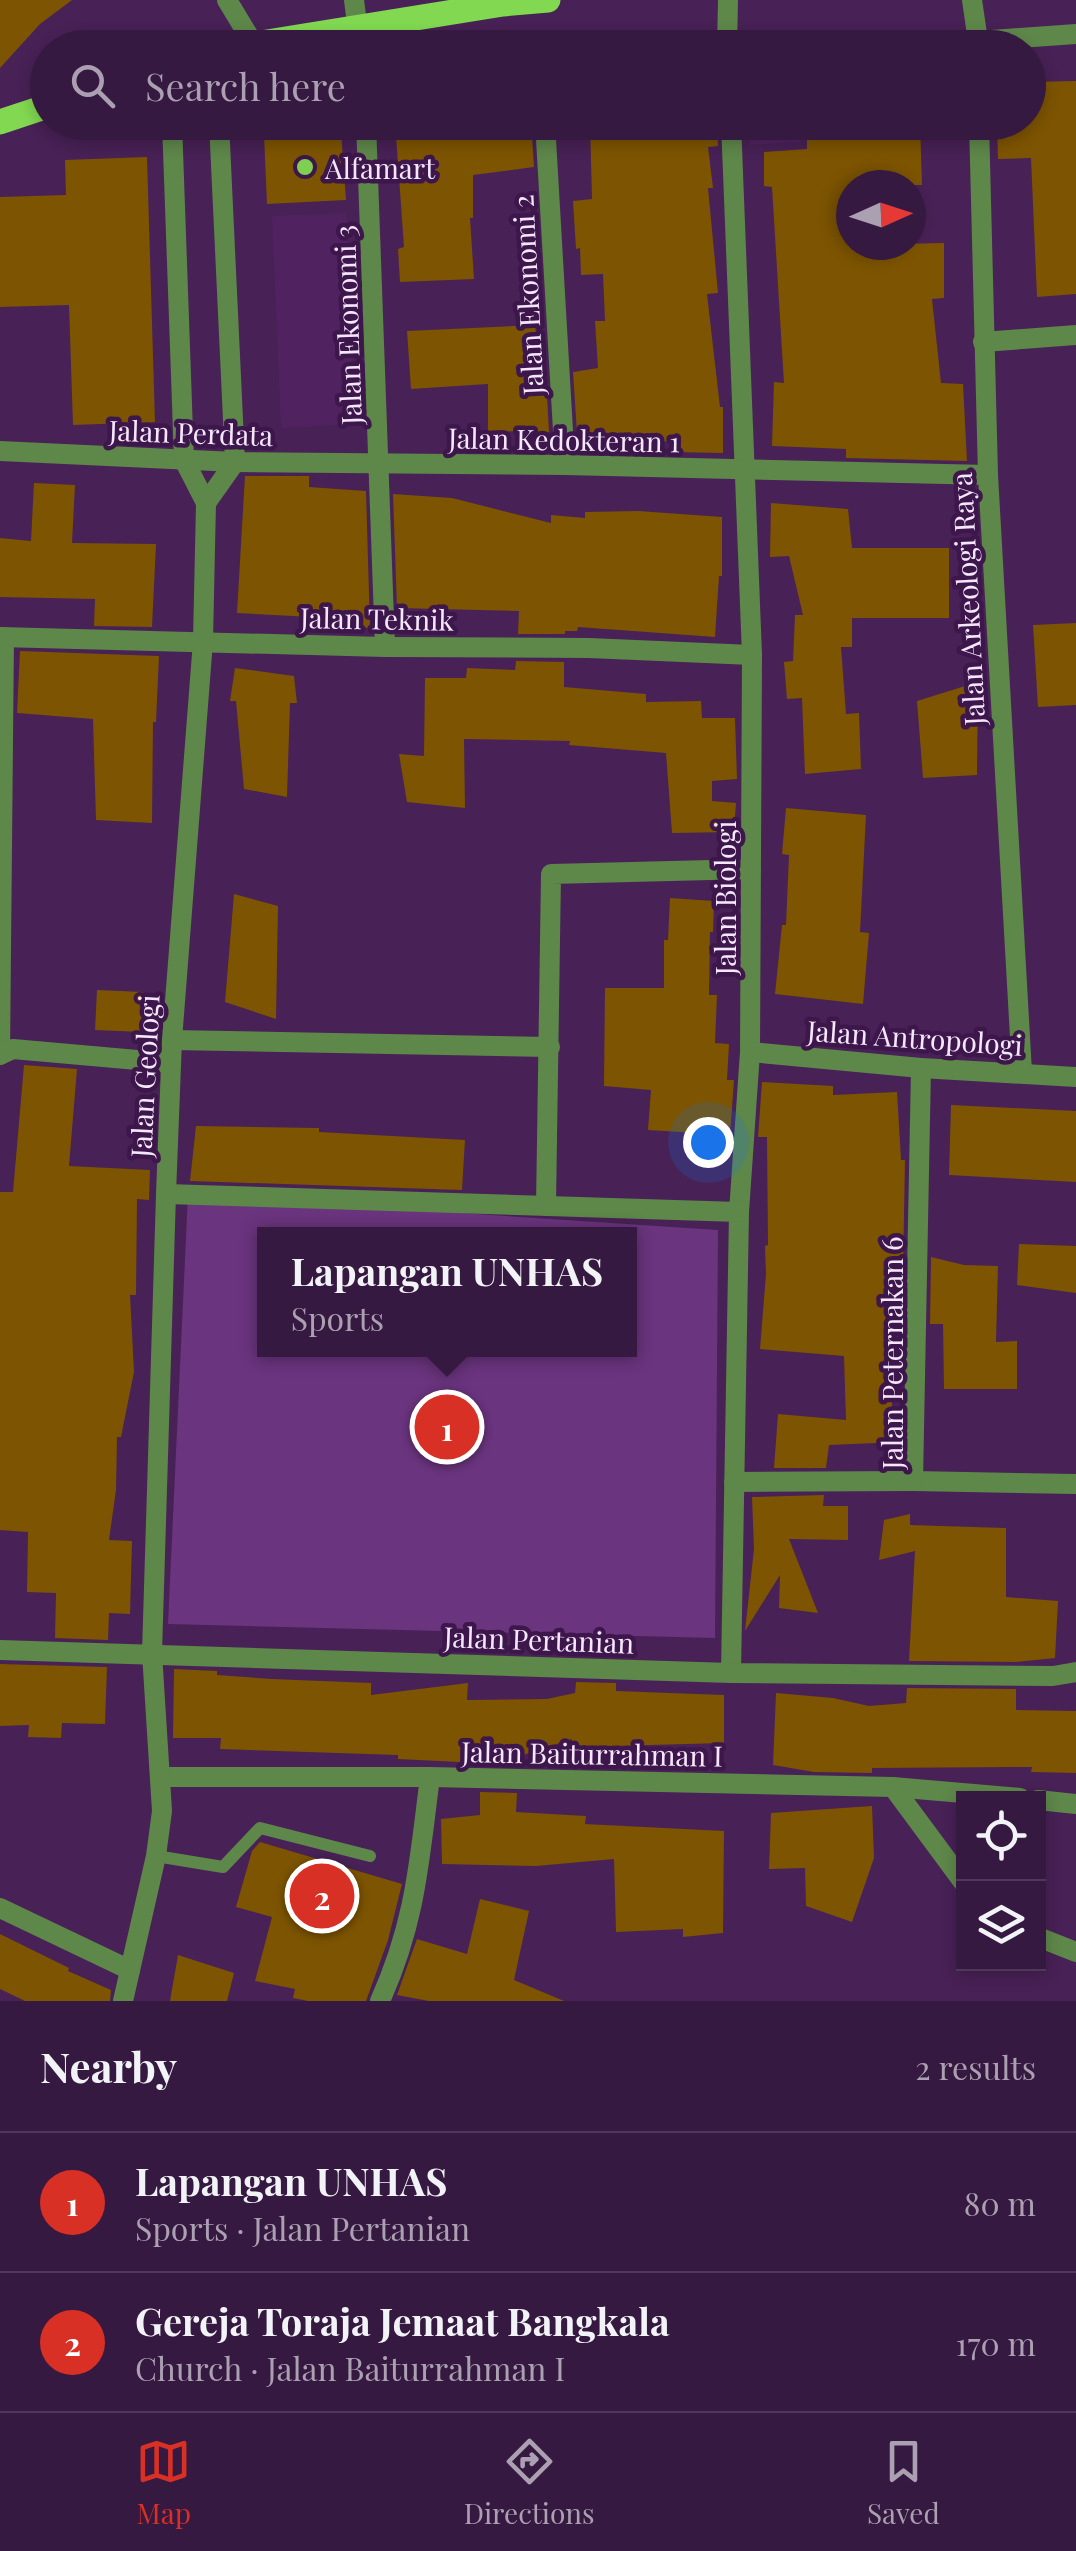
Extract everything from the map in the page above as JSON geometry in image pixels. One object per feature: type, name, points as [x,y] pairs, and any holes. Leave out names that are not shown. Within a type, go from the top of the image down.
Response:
[{"type":"main road","points":[[391,30],[527,0],[548,0]]},
{"type":"main road","points":[[0,122],[30,112]]},
{"type":"street","points":[[227,0],[237,30]]},
{"type":"street","points":[[354,0],[358,30]]},
{"type":"street","points":[[727,30],[728,0]]},
{"type":"street","points":[[972,0],[976,30]]},
{"type":"street","points":[[1046,37],[1076,34]]},
{"type":"street","points":[[173,140],[184,460]]},
{"type":"street","points":[[206,503],[236,462],[220,140]]},
{"type":"street","name":"Jalan Ekonomi 3","points":[[367,140],[385,648]]},
{"type":"street","name":"Jalan Ekonomi 2","points":[[546,140],[565,464]]},
{"type":"street","name":"Jalan Biologi","points":[[731,140],[752,655],[750,1052],[739,1212],[731,1673]]},
{"type":"street","name":"Jalan Arkeologi Raya","points":[[980,140],[988,475],[1022,1072]]},
{"type":"street","points":[[983,342],[1076,336]]},
{"type":"street","name":"Jalan Perdata","points":[[0,451],[381,465]]},
{"type":"street","name":"Jalan Geologi","points":[[123,2001],[156,1856],[162,1811],[152,1653],[166,1194],[172,1040],[202,641],[206,503],[184,460]]},
{"type":"street","name":"Jalan Kedokteran 1","points":[[381,465],[565,464],[988,475]]},
{"type":"street","points":[[2,637],[0,1055],[13,1049],[171,1063]]},
{"type":"street","name":"Jalan Teknik","points":[[2,637],[385,648],[588,648],[752,655]]},
{"type":"street","points":[[546,1206],[551,874],[751,869]]},
{"type":"street","points":[[172,1040],[550,1048]]},
{"type":"street","name":"Jalan Antropologi","points":[[750,1052],[1076,1077]]},
{"type":"street","name":"Jalan Peternakan 6","points":[[921,1068],[913,1481],[1076,1484]]},
{"type":"street","points":[[166,1194],[739,1212]]},
{"type":"street","points":[[734,1482],[913,1481]]},
{"type":"street","name":"Jalan Pertanian","points":[[0,1650],[731,1673],[1053,1676],[1076,1672]]},
{"type":"street","name":"Jalan Baiturrahman I","points":[[162,1777],[430,1777],[893,1787],[956,1792]]},
{"type":"street","points":[[380,2001],[412,1915],[430,1777]]},
{"type":"street","points":[[893,1787],[963,1881]]},
{"type":"street","points":[[1046,1801],[1076,1804]]},
{"type":"street","points":[[0,1908],[130,1970]]},
{"type":"street","points":[[1046,1940],[1076,1952]]},
{"type":"lane","points":[[156,1856],[223,1866],[260,1828],[370,1856]]},
{"type":"shaded area","points":[[750,140],[801,140],[801,142],[750,145]]},
{"type":"shaded area","points":[[346,213],[355,424],[281,428],[272,216]]},
{"type":"shaded area","points":[[188,1195],[718,1230],[715,1638],[168,1624]]},
{"type":"building","points":[[0,0],[72,0],[30,30],[30,35],[0,68]]},
{"type":"building","points":[[1076,81],[1076,294],[1037,297],[1031,158],[998,159],[997,140],[1046,140],[1046,82]]},
{"type":"building","name":"Alfamart","points":[[264,140],[342,140],[346,200],[267,204]]},
{"type":"building","points":[[396,140],[532,140],[534,167],[473,175],[470,218],[474,279],[400,282],[398,249],[404,247]]},
{"type":"building","points":[[590,140],[718,140],[718,146],[708,147],[713,188],[708,188],[718,293],[707,294],[723,407],[723,453],[670,452],[671,441],[587,448],[587,433],[577,433],[573,372],[598,368],[595,321],[605,321],[603,274],[581,275],[580,248],[576,249],[573,201],[592,199]]},
{"type":"building","points":[[807,140],[921,140],[922,170],[836,170],[836,260],[926,260],[926,243],[944,243],[944,298],[932,299],[941,383],[963,384],[967,461],[846,458],[846,449],[772,446],[774,382],[784,383],[772,187],[764,186],[764,152],[807,149]]},
{"type":"building","points":[[147,157],[155,422],[73,425],[69,305],[0,307],[0,197],[66,195],[65,160]]},
{"type":"building","points":[[535,325],[541,377],[546,376],[549,432],[488,431],[488,384],[411,389],[407,331]]},
{"type":"building","points":[[245,476],[309,476],[309,487],[366,491],[370,628],[312,622],[312,617],[237,613]]},
{"type":"building","points":[[34,483],[75,485],[72,543],[156,544],[152,627],[94,626],[95,599],[0,597],[0,538],[31,541]]},
{"type":"building","points":[[393,494],[452,498],[551,523],[551,515],[585,518],[585,512],[722,517],[722,576],[715,637],[578,627],[577,631],[565,634],[518,634],[519,611],[397,608]]},
{"type":"building","points":[[771,503],[848,509],[852,548],[949,548],[949,618],[852,618],[852,647],[841,647],[846,714],[859,713],[861,769],[805,774],[802,698],[787,699],[784,662],[793,661],[795,615],[803,615],[789,556],[770,557]]},
{"type":"building","points":[[1076,623],[1076,705],[1038,707],[1033,625]]},
{"type":"building","points":[[20,651],[159,656],[153,722],[152,823],[96,820],[93,719],[17,713]]},
{"type":"building","points":[[516,661],[564,662],[564,687],[646,694],[646,702],[701,701],[702,718],[735,718],[737,779],[712,781],[712,801],[736,803],[734,832],[672,833],[666,753],[569,745],[570,741],[464,739],[465,808],[407,802],[399,754],[424,756],[425,678],[466,678],[467,668],[515,670]]},
{"type":"building","points":[[235,668],[294,676],[297,703],[290,703],[287,797],[244,789],[236,701],[230,701]]},
{"type":"building","points":[[978,682],[977,775],[923,778],[917,701]]},
{"type":"building","points":[[786,808],[866,815],[860,932],[869,933],[863,1004],[775,994],[782,925],[786,925],[789,855],[782,854]]},
{"type":"building","points":[[234,894],[278,906],[276,1019],[225,1002]]},
{"type":"building","points":[[670,898],[714,901],[709,995],[717,995],[715,1043],[729,1044],[727,1080],[734,1080],[730,1135],[648,1130],[651,1090],[604,1086],[605,988],[664,988],[664,940],[668,940]]},
{"type":"building","points":[[97,990],[143,992],[142,1032],[95,1030]]},
{"type":"building","points":[[24,1065],[77,1069],[69,1166],[150,1170],[149,1200],[137,1199],[136,1295],[130,1295],[134,1372],[121,1437],[117,1437],[116,1490],[109,1540],[132,1541],[130,1614],[109,1613],[108,1640],[55,1638],[56,1593],[27,1592],[28,1532],[0,1530],[0,1192],[13,1192]]},
{"type":"building","points":[[762,1082],[833,1086],[833,1095],[897,1092],[901,1160],[905,1160],[902,1323],[887,1322],[883,1378],[892,1379],[892,1423],[900,1424],[900,1442],[829,1445],[826,1468],[774,1468],[778,1414],[846,1420],[844,1356],[760,1349],[768,1245],[767,1137],[758,1137]]},
{"type":"building","points":[[951,1105],[1076,1111],[1076,1182],[949,1175]]},
{"type":"building","points":[[196,1126],[319,1128],[319,1132],[465,1140],[462,1190],[190,1181]]},
{"type":"building","points":[[1019,1244],[1076,1246],[1076,1293],[1017,1285]]},
{"type":"building","points":[[931,1257],[964,1265],[998,1266],[996,1342],[1017,1341],[1017,1389],[944,1389],[943,1324],[930,1324]]},
{"type":"building","points":[[824,1495],[823,1506],[848,1506],[848,1540],[789,1539],[818,1613],[779,1608],[780,1575],[745,1631],[754,1549],[752,1497]]},
{"type":"building","points":[[910,1514],[910,1525],[1006,1528],[1006,1597],[1058,1601],[1055,1658],[1016,1662],[909,1661],[915,1551],[879,1560],[884,1520]]},
{"type":"building","points":[[0,1664],[107,1667],[105,1724],[62,1723],[61,1738],[28,1737],[29,1725],[0,1726]]},
{"type":"building","points":[[174,1669],[272,1679],[371,1683],[371,1695],[468,1683],[467,1700],[547,1699],[575,1693],[576,1682],[616,1683],[616,1691],[724,1695],[724,1743],[612,1746],[612,1754],[572,1752],[572,1739],[520,1756],[520,1765],[398,1759],[398,1755],[220,1749],[221,1738],[173,1738]]},
{"type":"building","points":[[907,1688],[1016,1689],[1016,1710],[1076,1711],[1076,1773],[1031,1772],[1032,1767],[814,1772],[773,1765],[776,1693],[869,1706],[906,1703]]},
{"type":"building","points":[[480,1792],[517,1793],[516,1812],[586,1816],[585,1824],[724,1831],[723,1933],[683,1937],[683,1929],[616,1932],[614,1859],[536,1866],[442,1864],[441,1819],[480,1815]]},
{"type":"building","points":[[872,1806],[874,1858],[852,1922],[806,1906],[805,1868],[769,1869],[771,1813]]},
{"type":"building","points":[[260,1842],[402,1884],[388,1940],[366,2001],[308,2001],[293,1998],[295,1989],[255,1981],[272,1917],[236,1907],[252,1851]]},
{"type":"building","points":[[480,1899],[529,1911],[514,1980],[564,2001],[429,2001],[397,1995],[417,1939],[467,1954]]},
{"type":"building","points":[[0,1934],[111,1990],[110,2001],[25,2001],[0,1989]]},
{"type":"building","points":[[178,1955],[234,1973],[227,2001],[170,2001]]},
{"type":"place","name":"Alfamart","points":[[305,167]]},
{"type":"place","name":"Lapangan UNHAS","points":[[447,1427]]},
{"type":"place","name":"Gereja Toraja Jemaat Bangkala","points":[[322,1896]]}]
